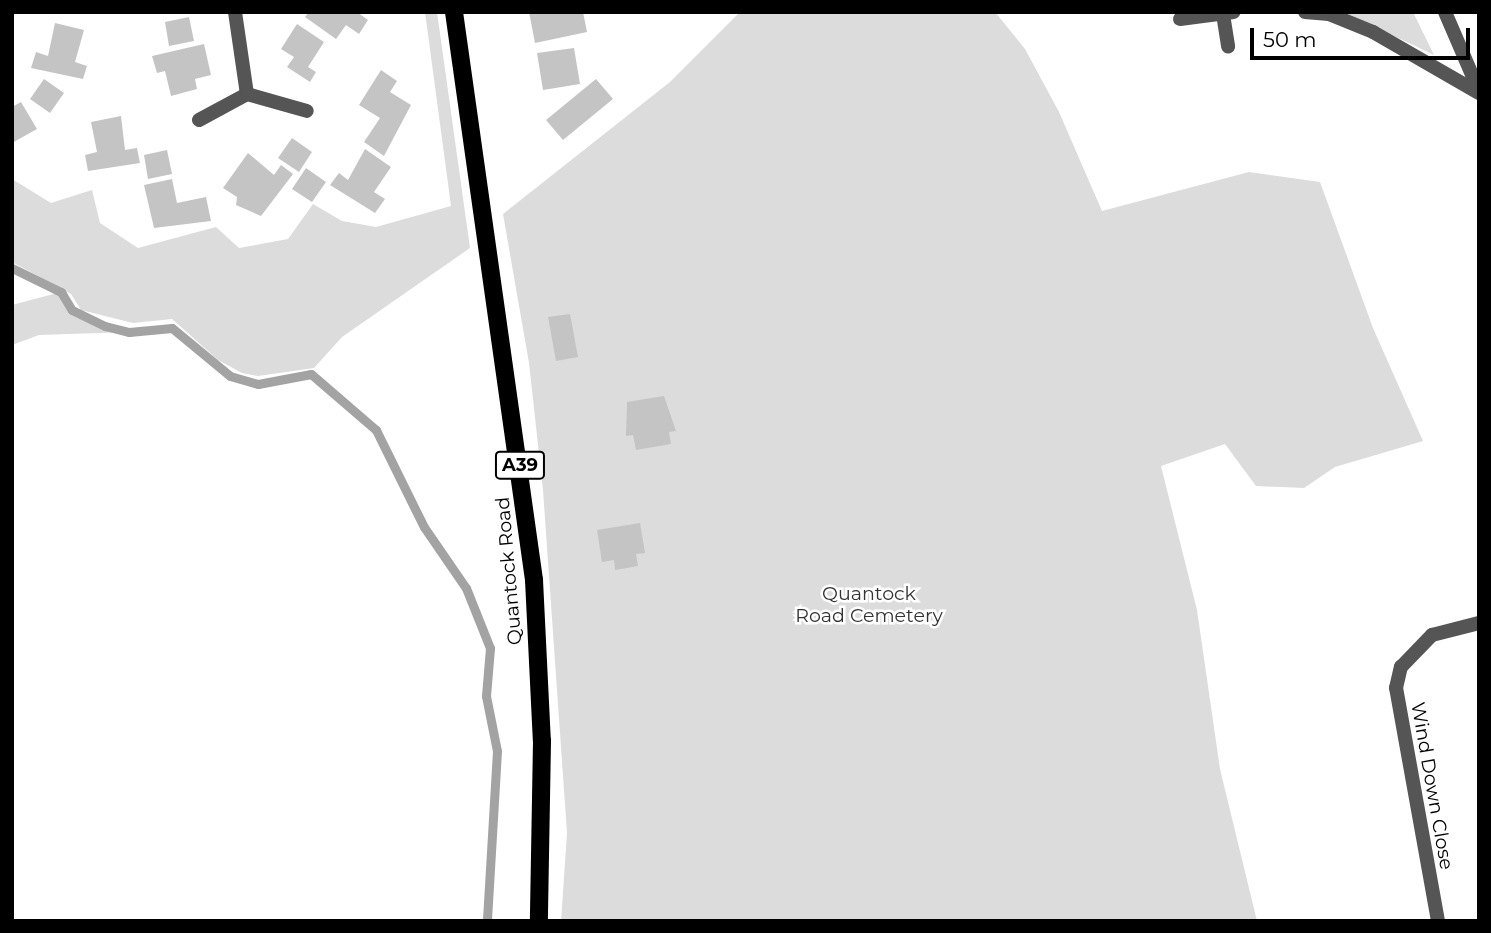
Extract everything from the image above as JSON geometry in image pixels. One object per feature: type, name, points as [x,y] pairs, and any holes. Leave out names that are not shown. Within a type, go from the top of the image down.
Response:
[{"type":"main road","name":"Quantock Road","points":[[454,12],[534,580],[542,741],[539,921]]},
{"type":"street","points":[[235,12],[247,94]]},
{"type":"street","points":[[1305,12],[1330,13],[1413,51],[1479,92]]},
{"type":"street","points":[[1445,12],[1479,92]]},
{"type":"street","points":[[1180,19],[1228,13],[1228,47]]},
{"type":"street","points":[[199,120],[247,94],[307,111]]},
{"type":"street","name":"Wind Down Close","points":[[1438,921],[1396,688],[1401,667],[1432,635],[1479,623]]},
{"type":"green space","points":[[425,12],[437,12],[470,248],[342,337],[314,368],[258,376],[242,373],[218,360],[172,319],[133,323],[81,310],[71,294],[12,262],[12,179],[51,203],[92,190],[100,223],[138,248],[216,227],[239,248],[288,239],[313,204],[342,221],[376,227],[451,206]]},
{"type":"green space","name":"Quantock Road Cemetery","points":[[740,12],[995,12],[1025,49],[1059,112],[1102,211],[1249,172],[1320,182],[1373,328],[1423,441],[1335,467],[1304,488],[1256,486],[1225,444],[1161,466],[1197,610],[1220,769],[1257,921],[561,921],[567,833],[543,490],[529,363],[503,214],[670,82]]},
{"type":"green space","points":[[1347,12],[1413,12],[1434,55],[1348,14]]},
{"type":"green space","points":[[61,292],[73,310],[129,332],[39,335],[12,345],[12,305]]},
{"type":"building","points":[[309,12],[357,12],[368,20],[359,34],[346,25],[336,39],[305,17]]},
{"type":"building","points":[[529,12],[583,12],[587,32],[535,43]]},
{"type":"building","points":[[189,17],[194,41],[169,46],[165,22]]},
{"type":"building","points":[[55,23],[84,30],[75,62],[87,66],[83,79],[31,68],[36,52],[48,56]]},
{"type":"building","points":[[297,24],[324,42],[308,67],[316,72],[310,82],[287,67],[294,57],[281,49]]},
{"type":"building","points":[[204,44],[211,75],[195,79],[197,89],[171,96],[165,71],[157,73],[152,56]]},
{"type":"building","points":[[574,48],[580,84],[543,90],[537,53]]},
{"type":"building","points":[[381,70],[397,81],[390,92],[411,105],[384,156],[364,142],[380,118],[359,105]]},
{"type":"building","points":[[44,79],[64,93],[50,113],[30,99]]},
{"type":"building","points":[[596,79],[613,99],[563,140],[546,120]]},
{"type":"building","points":[[21,102],[37,129],[12,143],[12,107]]},
{"type":"building","points":[[121,116],[125,150],[137,148],[140,163],[88,171],[85,155],[97,152],[91,122]]},
{"type":"building","points":[[292,138],[312,152],[299,172],[278,158]]},
{"type":"building","points":[[365,149],[391,167],[374,192],[385,199],[375,213],[330,185],[339,173],[348,180]]},
{"type":"building","points":[[167,150],[172,174],[148,179],[144,155]]},
{"type":"building","points":[[248,153],[274,175],[281,165],[293,174],[261,216],[236,205],[237,197],[223,188]]},
{"type":"building","points":[[306,168],[326,182],[312,202],[292,189]]},
{"type":"building","points":[[172,179],[177,203],[206,197],[211,221],[154,228],[144,185]]},
{"type":"building","points":[[570,314],[578,357],[556,361],[548,317]]},
{"type":"building","points":[[664,396],[676,431],[669,432],[671,444],[636,450],[633,435],[626,436],[627,402]]},
{"type":"building","points":[[640,523],[645,553],[636,554],[638,566],[615,570],[614,560],[602,562],[597,530]]},
{"type":"waterway","points":[[12,268],[61,292],[72,310],[105,326],[129,332],[172,328],[230,376],[258,384],[311,374],[376,430],[424,527],[466,588],[490,648],[486,696],[497,751],[487,921]]}]
